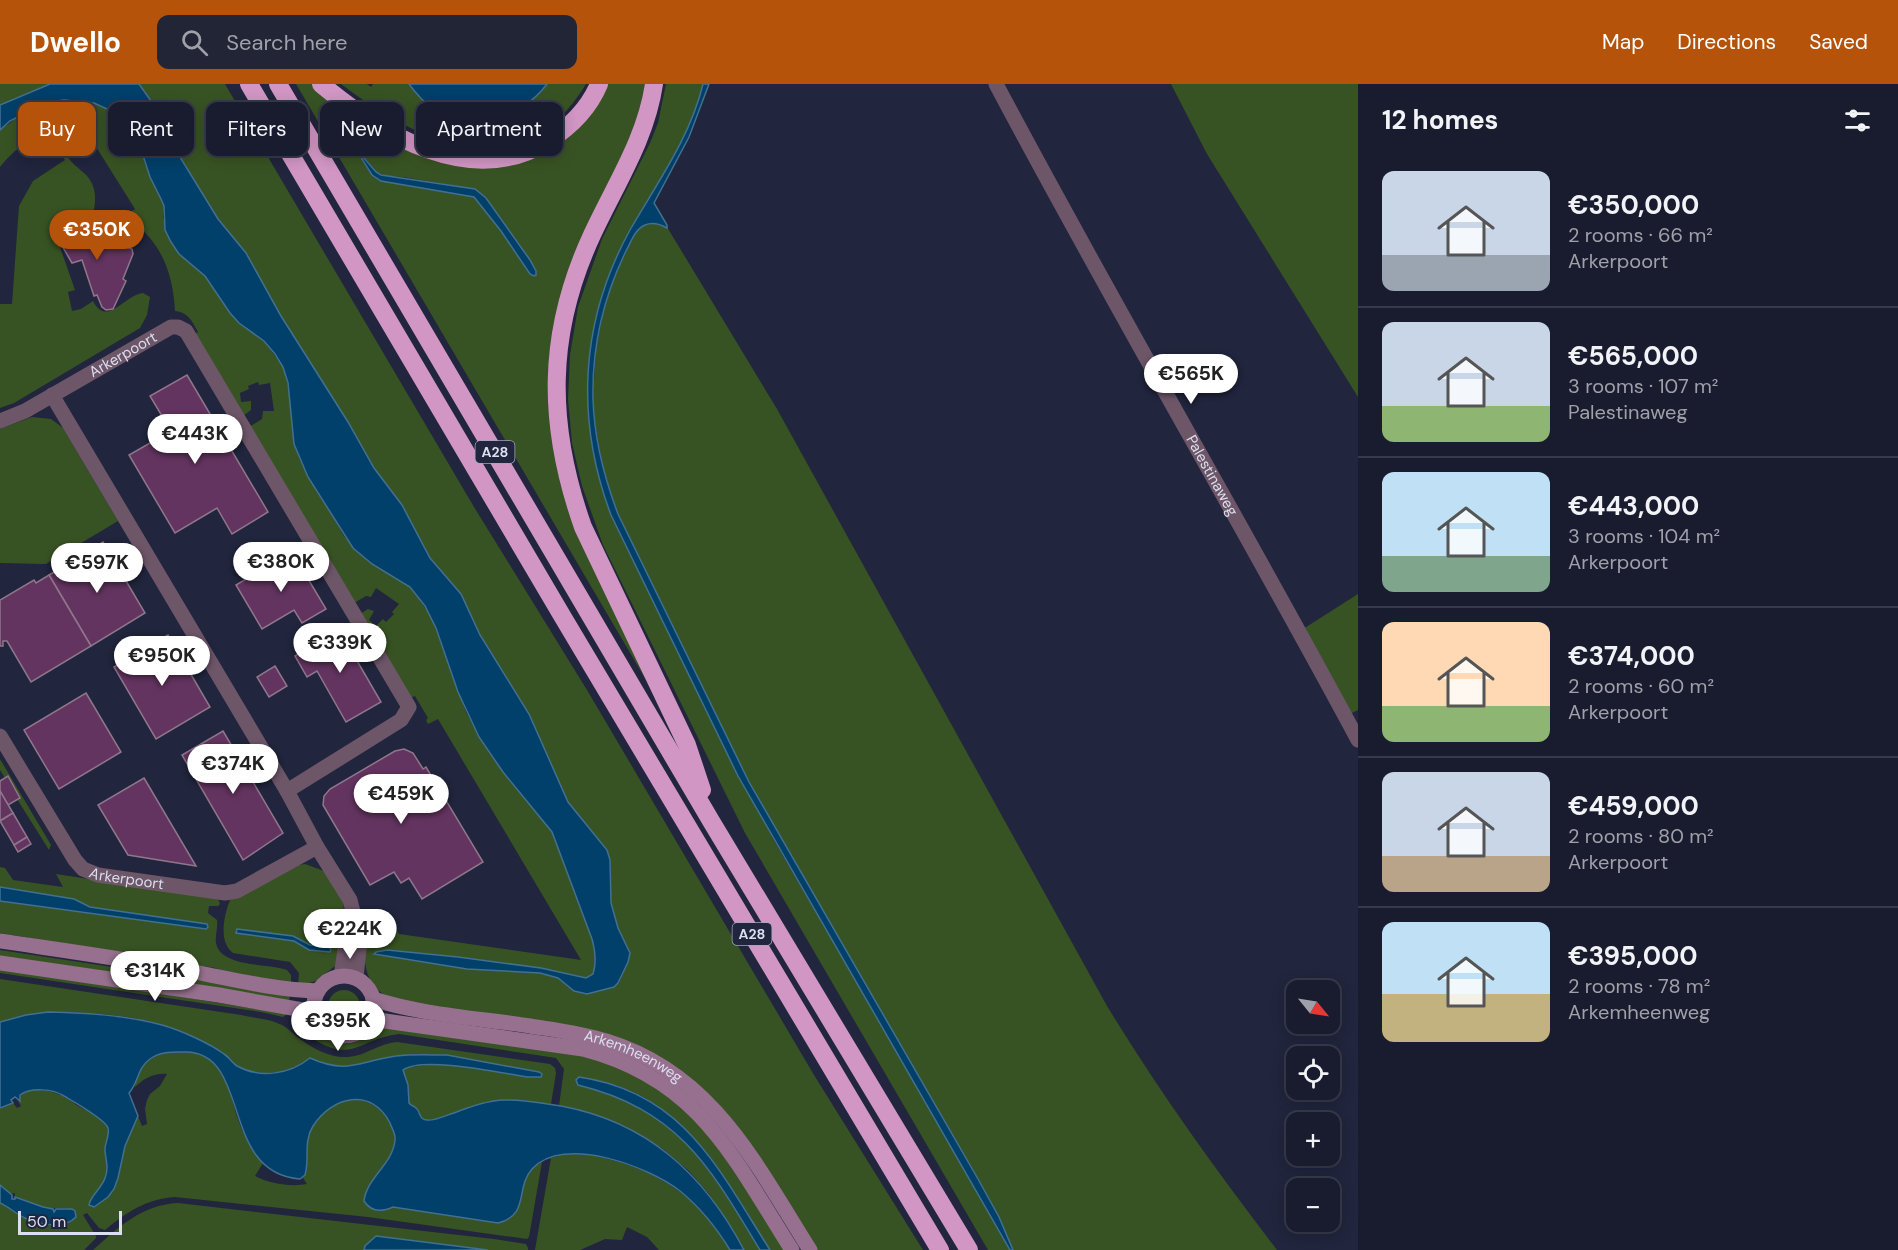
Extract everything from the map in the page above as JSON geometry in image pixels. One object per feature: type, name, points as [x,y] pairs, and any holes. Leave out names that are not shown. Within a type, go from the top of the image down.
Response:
[{"type":"highway","name":"A28","points":[[249,84],[940,1250]]},
{"type":"highway","name":"A28","points":[[278,84],[711,821],[969,1250]]},
{"type":"highway","points":[[321,84],[362,115],[410,142],[438,153],[480,160],[526,153],[559,135],[586,107],[600,84]]},
{"type":"highway","name":"A28","points":[[654,84],[649,110],[639,139],[592,235],[570,294],[558,354],[558,424],[565,469],[583,527],[687,745],[711,821]]},
{"type":"main road","points":[[0,941],[201,973],[254,984],[318,991]]},
{"type":"main road","points":[[0,963],[219,995],[314,1012]]},
{"type":"main road","points":[[349,977],[370,990],[374,999],[374,1009],[365,1028],[356,1034],[335,1035],[318,1022],[314,1012],[315,1001],[324,983],[349,977]]},
{"type":"main road","name":"Arkemheenweg","points":[[374,999],[412,1008],[586,1036],[626,1048],[663,1067],[705,1099],[728,1124],[810,1250]]},
{"type":"main road","name":"Arkemheenweg","points":[[371,1019],[583,1049],[621,1061],[647,1074],[681,1097],[711,1126],[729,1150],[792,1250]]},
{"type":"street","name":"Palestinaweg","points":[[996,84],[1077,237],[1358,740]]},
{"type":"street","name":"Arkerpoort","points":[[0,421],[25,411],[171,327],[178,327],[186,331],[410,707],[401,720],[287,791]]},
{"type":"street","points":[[52,395],[350,900],[360,939],[349,977]]},
{"type":"street","name":"Arkerpoort","points":[[0,736],[75,860],[83,869],[98,875],[225,893],[237,891],[317,847]]},
{"type":"green space","points":[[0,84],[50,84],[0,105]]},
{"type":"green space","points":[[139,84],[225,84],[236,102],[206,102],[206,156],[267,156],[474,507],[587,690],[814,1075],[923,1250],[816,1250],[748,1144],[659,1059],[395,1001],[379,991],[373,984],[366,970],[365,943],[391,943],[376,918],[385,911],[399,934],[581,960],[438,719],[428,724],[426,720],[428,718],[415,696],[410,698],[360,614],[368,609],[374,611],[369,620],[376,626],[383,619],[386,622],[394,614],[392,612],[399,604],[376,588],[371,597],[366,596],[354,603],[249,427],[262,419],[263,411],[274,411],[270,383],[259,385],[258,382],[248,386],[249,389],[240,393],[241,402],[251,401],[251,410],[243,416],[195,334],[198,332],[192,321],[183,313],[175,311],[168,269],[156,246],[137,225],[125,216],[135,209],[96,147],[96,104],[108,110],[108,156],[143,156],[150,177],[164,206],[163,218],[188,261],[205,276],[230,313],[239,323],[264,341],[283,367],[290,394],[294,444],[300,460],[344,536],[363,557],[410,587],[431,616],[466,712],[479,737],[503,772],[552,832],[592,939],[595,960],[593,973],[586,978],[458,957],[387,950],[374,954],[467,969],[540,973],[558,978],[568,987],[587,994],[614,987],[619,983],[630,953],[618,928],[611,903],[610,860],[607,850],[568,802],[529,714],[480,635],[461,594],[430,558],[402,505],[374,468],[348,422],[281,316],[246,253],[218,219],[179,156],[194,156],[194,102],[152,102]]},
{"type":"green space","points":[[296,84],[314,84],[340,102],[320,102],[320,125]]},
{"type":"green space","points":[[341,84],[367,84],[371,87],[373,84],[409,84],[431,102],[416,102],[416,130],[404,124],[404,102],[366,102]]},
{"type":"green space","points":[[547,84],[586,84],[563,113],[563,102],[529,102]]},
{"type":"green space","points":[[604,84],[649,84],[642,117],[587,232],[553,424],[649,677],[646,680],[338,156],[404,156],[404,137],[416,140],[416,156],[490,156],[513,161],[519,156],[563,156],[563,119]],"holes":[[[362,157],[376,172],[386,176],[475,189],[486,198],[530,260],[536,275],[530,274],[501,231],[474,197],[372,175]]]},
{"type":"green space","points":[[666,84],[703,84],[682,140],[616,259],[595,324],[588,391],[595,459],[603,493],[773,839],[1010,1250],[988,1250],[745,833],[603,545],[582,486],[572,443],[568,399],[570,355],[578,307],[602,239],[658,123]]},
{"type":"green space","points":[[1171,84],[1358,84],[1358,397],[1207,154]]},
{"type":"green space","points":[[64,100],[84,102],[49,102]]},
{"type":"green space","points":[[18,117],[18,148],[0,167],[0,130]]},
{"type":"green space","points":[[63,156],[67,156],[90,179],[95,194],[94,209],[88,231],[61,221],[57,221],[53,227],[75,290],[68,292],[72,311],[81,309],[93,301],[98,308],[110,311],[143,293],[150,297],[147,315],[140,328],[14,403],[0,408],[0,304],[12,304],[19,206],[33,181],[65,160]]},
{"type":"green space","points":[[646,224],[667,227],[777,409],[1107,1006],[1189,1131],[1277,1250],[1013,1250],[999,1217],[978,1179],[749,782],[664,610],[618,514],[610,492],[603,469],[595,422],[593,398],[596,349],[603,313],[614,277],[636,231]]},
{"type":"green space","points":[[32,417],[51,419],[63,428],[118,521],[46,564],[0,563],[0,429]]},
{"type":"green space","points":[[1358,594],[1358,710],[1350,714],[1303,629]]},
{"type":"green space","points":[[0,759],[51,845],[49,850],[17,799],[20,797],[8,777],[5,778],[0,770]]},
{"type":"green space","points":[[305,864],[324,871],[343,901],[345,923],[335,966],[316,981],[298,986],[299,973],[290,962],[233,953],[225,942],[224,928],[230,900]]},
{"type":"green space","points":[[0,867],[5,868],[13,880],[63,887],[56,874],[218,899],[220,904],[209,906],[208,913],[217,920],[216,943],[220,951],[236,961],[287,970],[291,975],[291,985],[248,979],[215,968],[0,933],[0,901],[206,929],[208,925],[89,907],[69,898],[6,890],[0,887]]},
{"type":"green space","points":[[0,950],[290,994],[289,1002],[0,958]]},
{"type":"green space","points":[[0,967],[287,1014],[283,1017],[0,973]]},
{"type":"green space","points":[[0,979],[268,1020],[284,1026],[315,1048],[334,1056],[355,1056],[397,1042],[550,1064],[555,1068],[556,1073],[551,1104],[425,1120],[409,1103],[408,1085],[403,1074],[404,1068],[436,1064],[539,1072],[447,1055],[421,1055],[396,1056],[344,1066],[334,1066],[310,1058],[280,1072],[258,1073],[237,1065],[228,1058],[163,1025],[126,1017],[59,1013],[17,1017],[0,1022]]},
{"type":"green space","points":[[344,990],[355,995],[360,1006],[355,1017],[344,1022],[333,1017],[328,1006],[333,995]]},
{"type":"green space","points":[[295,1012],[328,1040],[336,1043],[355,1042],[385,1027],[582,1054],[645,1077],[700,1121],[787,1250],[770,1250],[734,1192],[693,1138],[669,1115],[643,1097],[612,1084],[576,1080],[578,1085],[613,1096],[642,1110],[667,1126],[707,1168],[760,1250],[744,1250],[709,1194],[689,1171],[663,1149],[630,1129],[559,1106],[564,1069],[556,1058],[399,1034],[354,1048],[334,1049],[321,1044],[300,1029],[295,1022]]},
{"type":"green space","points":[[178,1051],[195,1052],[208,1058],[222,1073],[243,1133],[263,1163],[255,1176],[281,1184],[307,1184],[303,1178],[307,1169],[307,1141],[315,1122],[330,1107],[339,1103],[348,1100],[367,1102],[383,1113],[394,1132],[393,1149],[376,1176],[389,1209],[393,1207],[498,1223],[532,1168],[542,1162],[529,1237],[527,1239],[368,1217],[175,1197],[155,1200],[137,1208],[105,1230],[99,1228],[87,1213],[83,1215],[96,1236],[84,1250],[0,1250],[0,1203],[26,1219],[75,1211],[29,1203],[15,1197],[15,1193],[10,1194],[0,1185],[0,1108],[13,1103],[17,1108],[21,1106],[18,1101],[23,1092],[44,1090],[63,1096],[104,1122],[108,1133],[105,1148],[107,1171],[89,1205],[95,1207],[114,1189],[125,1146],[138,1116],[142,1126],[147,1124],[145,1109],[147,1100],[167,1074],[150,1077],[135,1087],[139,1071],[149,1060]]},
{"type":"green space","points":[[571,1153],[623,1163],[672,1187],[687,1197],[704,1214],[730,1250],[659,1250],[647,1237],[627,1227],[622,1240],[605,1239],[580,1250],[535,1250],[551,1158]]},
{"type":"green space","points":[[178,1203],[494,1239],[526,1244],[528,1250],[488,1250],[376,1236],[365,1246],[364,1250],[93,1250],[131,1219],[153,1208]]},
{"type":"water","points":[[50,84],[139,84],[152,102],[108,102],[108,110],[96,102],[64,100],[18,102],[18,117],[0,130],[0,105]]},
{"type":"water","points":[[409,84],[547,84],[528,102],[425,102]]},
{"type":"water","points":[[703,84],[709,84],[689,137],[654,203],[667,228],[650,224],[645,225],[636,233],[618,268],[601,322],[595,359],[593,398],[595,428],[604,472],[618,514],[749,782],[978,1179],[999,1217],[1013,1250],[1010,1250],[738,776],[611,515],[599,479],[588,407],[588,371],[601,299],[613,264],[630,230],[681,142]]},
{"type":"water","points":[[143,156],[179,156],[218,219],[246,253],[281,316],[348,422],[374,468],[402,505],[430,558],[461,594],[480,635],[529,714],[568,802],[607,850],[610,860],[611,903],[618,928],[630,953],[628,962],[614,987],[587,994],[574,991],[558,978],[540,973],[467,969],[374,954],[387,950],[458,957],[541,968],[586,978],[593,974],[595,961],[592,939],[552,832],[503,772],[479,737],[458,692],[436,628],[425,606],[410,587],[372,564],[353,548],[308,477],[294,444],[288,383],[283,367],[264,341],[239,323],[230,313],[205,276],[179,254],[165,230],[164,206],[150,177]]},
{"type":"water","points":[[363,157],[381,175],[475,189],[486,198],[530,260],[536,275],[530,274],[501,231],[474,197],[381,181],[372,175]]},
{"type":"water","points":[[0,887],[74,899],[90,907],[207,924],[208,927],[206,929],[0,901]]},
{"type":"water","points":[[237,929],[293,936],[310,945],[329,947],[331,950],[330,952],[309,950],[294,941],[236,933]]},
{"type":"water","points":[[48,1012],[120,1017],[162,1025],[203,1041],[226,1055],[237,1066],[256,1072],[284,1071],[310,1058],[334,1066],[344,1066],[396,1056],[447,1055],[539,1072],[542,1074],[541,1077],[527,1077],[444,1065],[413,1066],[403,1070],[408,1085],[409,1103],[424,1119],[437,1119],[484,1103],[509,1100],[561,1106],[592,1114],[620,1125],[646,1139],[691,1175],[711,1198],[744,1250],[730,1250],[714,1226],[688,1197],[666,1182],[628,1164],[585,1154],[564,1154],[546,1159],[532,1169],[527,1176],[521,1200],[514,1214],[498,1223],[393,1207],[385,1210],[373,1209],[364,1201],[366,1192],[390,1156],[395,1140],[390,1123],[373,1104],[363,1100],[341,1102],[321,1116],[310,1132],[305,1175],[300,1179],[275,1172],[257,1157],[246,1136],[230,1091],[220,1071],[207,1057],[186,1052],[158,1055],[150,1059],[143,1067],[129,1093],[138,1116],[125,1146],[118,1178],[108,1197],[94,1207],[89,1205],[90,1202],[107,1171],[105,1148],[108,1128],[106,1124],[75,1102],[48,1090],[25,1092],[20,1095],[20,1101],[15,1097],[11,1100],[13,1103],[0,1108],[0,1022]]},
{"type":"water","points":[[579,1077],[615,1085],[646,1099],[672,1117],[695,1139],[715,1164],[770,1250],[760,1250],[707,1168],[667,1126],[642,1110],[613,1096],[578,1085],[576,1080]]},
{"type":"water","points":[[0,1185],[12,1195],[12,1199],[15,1197],[53,1209],[54,1212],[56,1209],[72,1209],[76,1217],[71,1221],[58,1224],[44,1224],[30,1220],[0,1203]]},
{"type":"water","points":[[376,1236],[488,1250],[364,1250],[365,1246]]},
{"type":"building","points":[[57,221],[132,249],[133,254],[123,279],[126,281],[113,309],[106,310],[102,307],[97,295],[94,296],[82,260],[72,263],[52,227]]},
{"type":"building","points":[[187,375],[268,512],[232,534],[217,508],[175,533],[129,455],[171,431],[150,396]]},
{"type":"building","points":[[103,542],[145,613],[91,646],[49,575]]},
{"type":"building","points":[[292,552],[326,609],[302,623],[294,610],[262,629],[236,585]]},
{"type":"building","points":[[49,575],[91,646],[31,682],[7,641],[3,641],[3,646],[0,646],[0,600],[34,580],[36,583]]},
{"type":"building","points":[[338,628],[381,702],[346,722],[317,671],[307,677],[295,656]]},
{"type":"building","points":[[168,635],[210,707],[156,739],[114,667]]},
{"type":"building","points":[[275,666],[287,686],[269,697],[257,677]]},
{"type":"building","points":[[86,693],[121,752],[59,789],[24,730]]},
{"type":"building","points":[[223,731],[283,833],[243,860],[182,755]]},
{"type":"building","points":[[404,749],[413,753],[423,769],[426,767],[483,862],[422,899],[409,878],[401,883],[394,872],[370,885],[323,805],[324,796],[330,789],[395,751]]},
{"type":"building","points":[[8,776],[20,798],[8,805],[0,791],[0,781]]},
{"type":"building","points":[[144,778],[196,866],[128,855],[98,805]]},
{"type":"building","points":[[0,791],[13,813],[0,821]]},
{"type":"building","points":[[13,813],[27,837],[14,845],[0,821]]},
{"type":"building","points":[[27,837],[31,844],[18,852],[14,845]]}]
